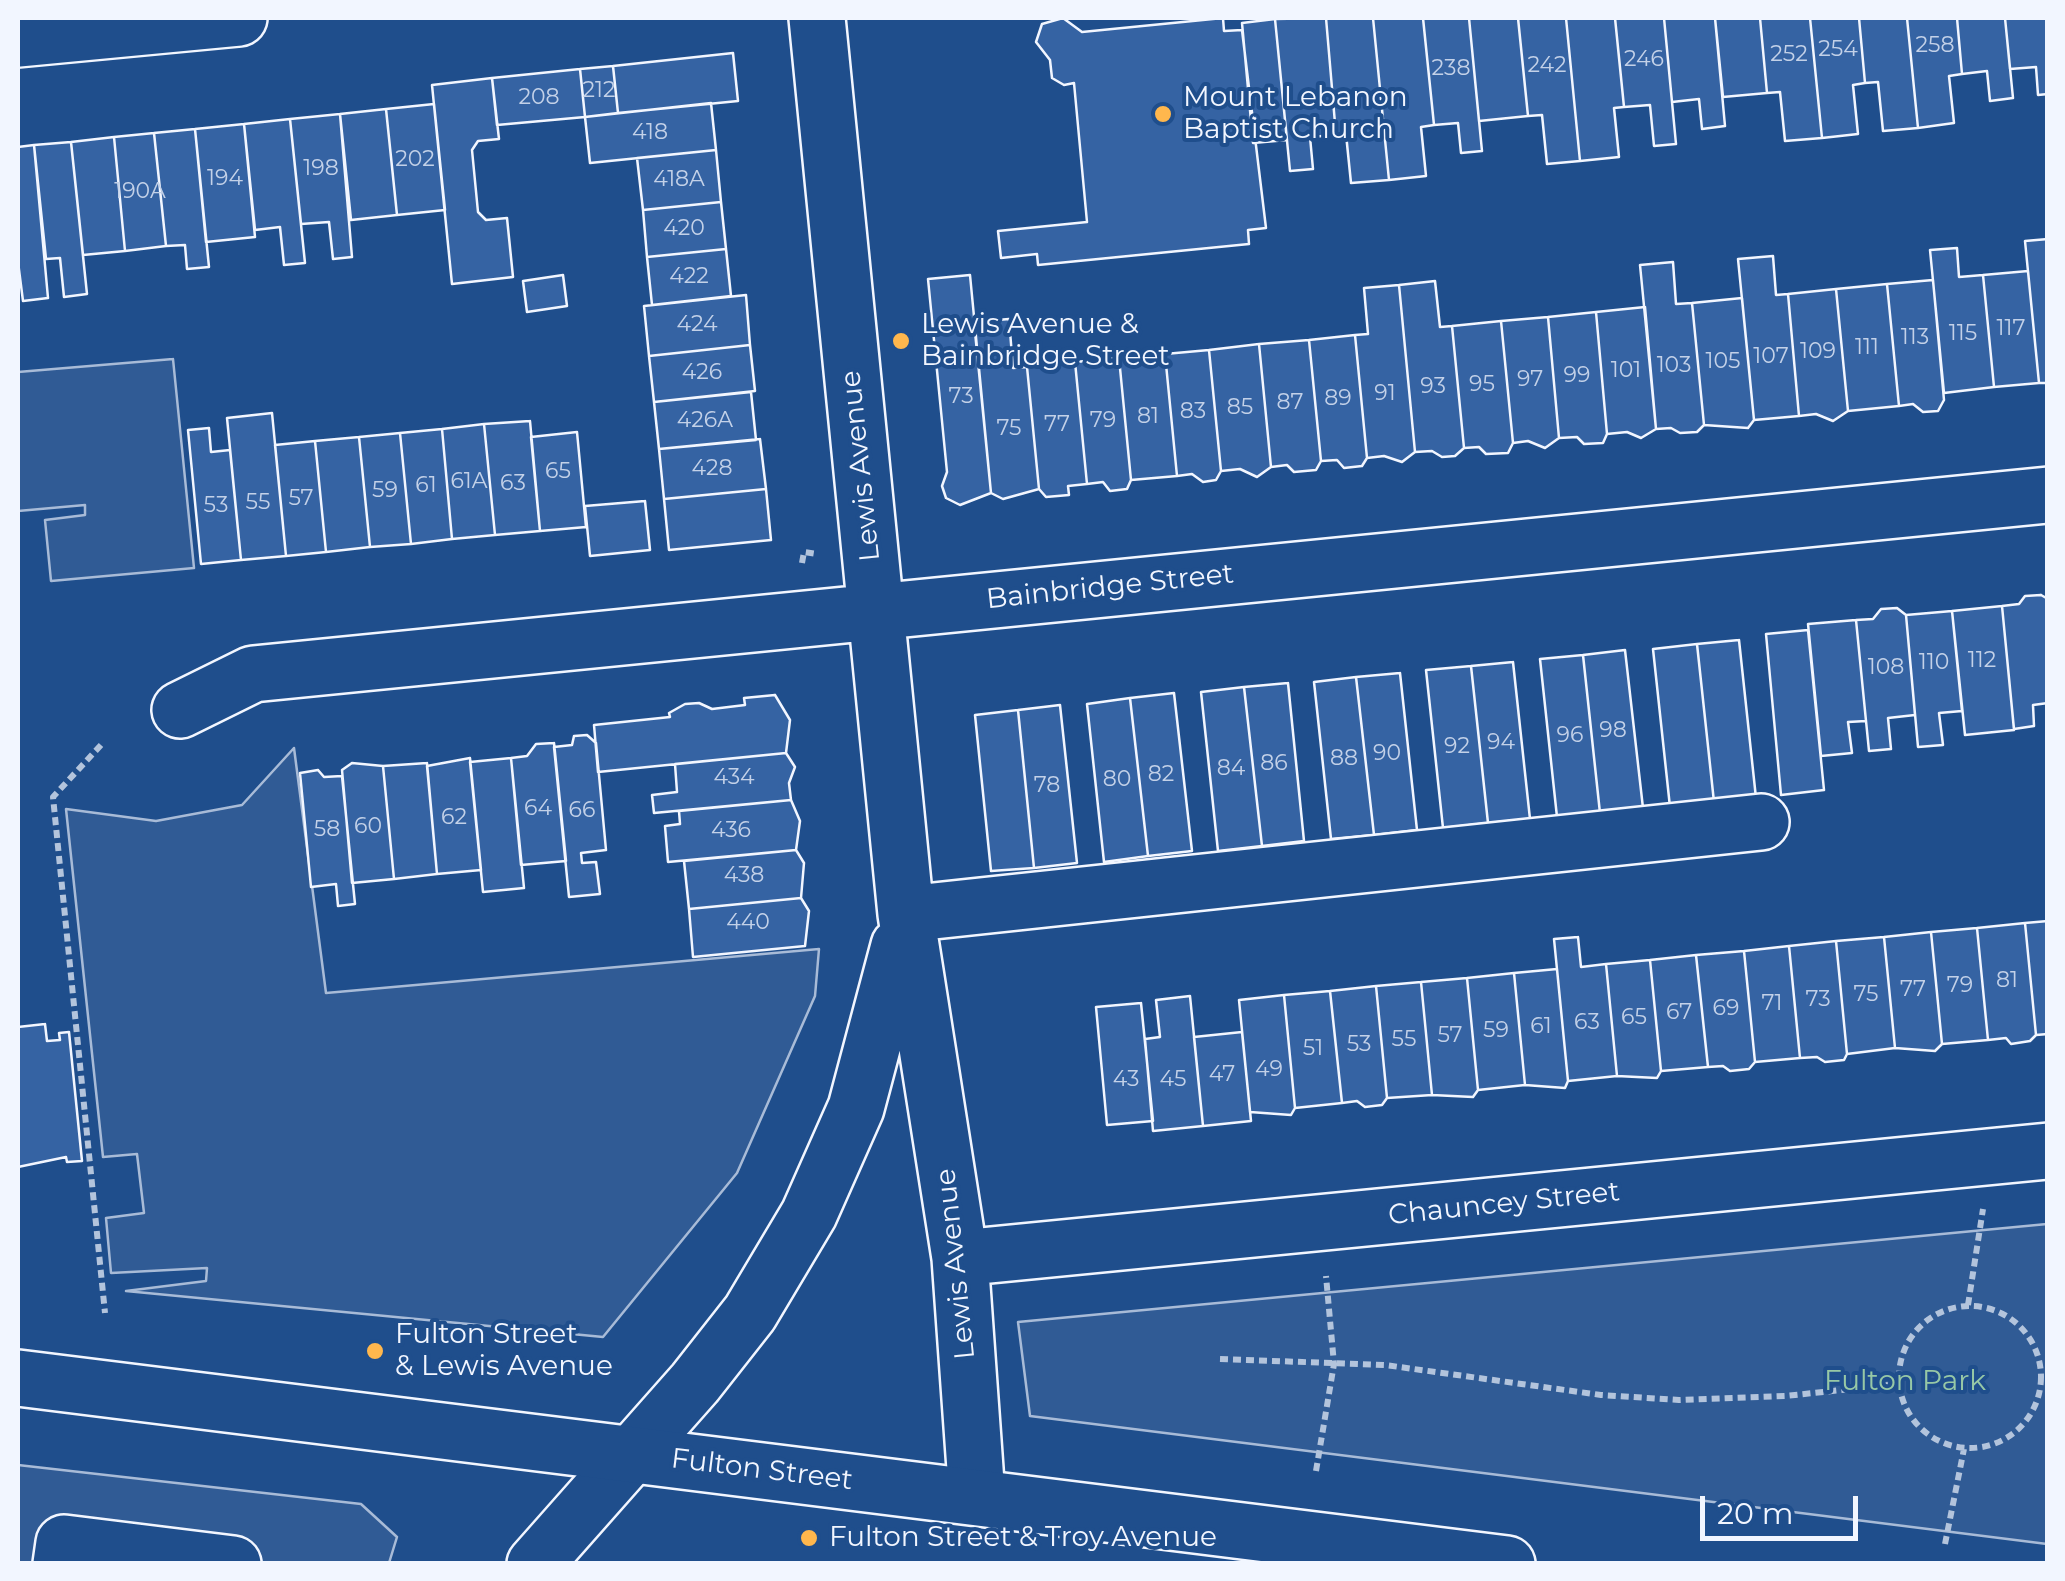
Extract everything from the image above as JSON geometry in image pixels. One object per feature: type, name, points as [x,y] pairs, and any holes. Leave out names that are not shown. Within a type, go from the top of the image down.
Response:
[{"type":"street","points":[[18,39],[239,18]]},
{"type":"street","name":"Lewis Avenue","points":[[817,18],[906,914],[960,1258],[977,1498]]},
{"type":"street","name":"Bainbridge Street","points":[[180,710],[253,674],[2048,495]]},
{"type":"street","points":[[906,914],[1762,822]]},
{"type":"street","name":"Lewis Avenue","points":[[536,1564],[630,1454],[684,1398],[750,1313],[810,1214],[856,1108],[906,914]]},
{"type":"street","name":"Chauncey Street","points":[[960,1258],[2048,1150]]},
{"type":"street","name":"Fulton Street","points":[[18,1378],[1507,1564]]},
{"type":"street","points":[[61,1564],[64,1543],[233,1564]]},
{"type":"path","points":[[802,563],[804,552],[816,554]]},
{"type":"path","points":[[100,746],[53,797],[105,1313]]},
{"type":"path","points":[[1968,1305],[1984,1208]]},
{"type":"path","points":[[1316,1471],[1334,1364],[1326,1275]]},
{"type":"path","points":[[1968,1305],[1992,1308],[2012,1319],[2029,1336],[2045,1379],[2026,1422],[2009,1438],[1964,1449],[1927,1434],[1904,1403],[1898,1384],[1900,1360],[1910,1338],[1925,1322],[1968,1305]]},
{"type":"path","points":[[1220,1360],[1386,1364],[1600,1395],[1680,1400],[1785,1396],[1898,1384]]},
{"type":"path","points":[[1945,1544],[1964,1449]]},
{"type":"shaded area","points":[[173,359],[194,568],[51,581],[45,520],[85,515],[85,505],[18,511],[18,372]]},
{"type":"shaded area","points":[[294,748],[326,993],[819,949],[815,996],[737,1173],[603,1337],[126,1291],[206,1281],[207,1268],[111,1273],[106,1218],[144,1213],[137,1154],[103,1157],[66,809],[156,821],[242,805]]},
{"type":"shaded area","name":"Fulton Park","points":[[2047,1224],[2047,1544],[1030,1416],[1018,1322]]},
{"type":"shaded area","points":[[18,1465],[361,1504],[397,1537],[389,1563],[18,1564]]},
{"type":"building","name":"Mount Lebanon Baptist Church","points":[[1063,18],[1082,32],[1223,18],[1224,31],[1242,30],[1266,228],[1248,230],[1249,244],[1038,265],[1037,254],[1001,258],[998,231],[1087,222],[1074,83],[1064,85],[1052,78],[1050,60],[1036,42],[1042,24]]},
{"type":"building","points":[[1326,18],[1336,135],[1310,137],[1313,169],[1290,171],[1275,19]]},
{"type":"building","points":[[1326,18],[1373,18],[1389,180],[1351,183],[1346,134],[1336,135]]},
{"type":"building","points":[[1373,18],[1423,18],[1434,125],[1421,127],[1426,176],[1389,180]]},
{"type":"building","points":[[1423,18],[1469,18],[1482,151],[1461,153],[1458,123],[1434,125]]},
{"type":"building","points":[[1469,18],[1518,18],[1528,116],[1479,121]]},
{"type":"building","points":[[1518,18],[1566,18],[1580,161],[1547,164],[1542,115],[1528,116]]},
{"type":"building","points":[[1566,18],[1615,18],[1624,107],[1614,108],[1619,157],[1580,161]]},
{"type":"building","points":[[1615,18],[1664,18],[1676,144],[1654,146],[1650,105],[1624,107]]},
{"type":"building","points":[[1664,18],[1715,18],[1725,126],[1702,129],[1699,99],[1672,102]]},
{"type":"building","points":[[1715,18],[1760,18],[1767,93],[1723,97]]},
{"type":"building","points":[[1760,18],[1810,18],[1822,138],[1785,141],[1780,92],[1767,93]]},
{"type":"building","points":[[1810,18],[1859,18],[1865,83],[1853,85],[1858,134],[1822,138]]},
{"type":"building","points":[[1859,18],[1907,18],[1918,128],[1883,131],[1878,82],[1865,83]]},
{"type":"building","points":[[1907,18],[1957,18],[1962,74],[1949,76],[1954,123],[1918,128]]},
{"type":"building","points":[[1957,18],[2005,18],[2013,98],[1990,101],[1987,71],[1962,74]]},
{"type":"building","points":[[2005,18],[2048,18],[2048,94],[2038,95],[2036,67],[2010,69]]},
{"type":"building","points":[[1275,19],[1287,140],[1253,143],[1242,23]]},
{"type":"building","points":[[733,53],[738,101],[618,113],[613,66]]},
{"type":"building","points":[[613,66],[618,113],[585,117],[580,69]]},
{"type":"building","points":[[580,69],[585,117],[497,125],[492,78]]},
{"type":"building","points":[[492,78],[499,139],[478,141],[472,150],[478,212],[486,220],[507,218],[513,277],[452,284],[432,85]]},
{"type":"building","points":[[711,103],[716,150],[590,163],[585,117]]},
{"type":"building","points":[[434,104],[445,210],[397,215],[386,109]]},
{"type":"building","points":[[386,109],[397,215],[351,220],[340,114]]},
{"type":"building","points":[[340,114],[352,257],[333,259],[329,222],[301,224],[290,119]]},
{"type":"building","points":[[290,119],[305,263],[284,265],[280,227],[255,230],[244,124]]},
{"type":"building","points":[[244,124],[255,237],[206,242],[195,129]]},
{"type":"building","points":[[195,129],[209,267],[187,269],[185,245],[166,246],[154,133]]},
{"type":"building","points":[[154,133],[166,246],[125,251],[114,137]]},
{"type":"building","points":[[114,137],[125,251],[83,255],[71,142]]},
{"type":"building","points":[[71,142],[87,294],[64,297],[60,258],[46,259],[34,145]]},
{"type":"building","points":[[34,145],[48,298],[23,301],[18,262],[18,147]]},
{"type":"building","points":[[716,150],[721,202],[643,210],[637,158]]},
{"type":"building","points":[[721,202],[726,249],[647,257],[643,210]]},
{"type":"building","points":[[2048,239],[2048,383],[2039,383],[2025,241]]},
{"type":"building","points":[[1957,248],[1959,277],[1983,275],[1994,387],[1944,393],[1930,250]]},
{"type":"building","points":[[726,249],[731,296],[652,305],[647,257]]},
{"type":"building","points":[[1773,256],[1776,295],[1788,294],[1799,416],[1754,420],[1738,259]]},
{"type":"building","points":[[1673,262],[1676,304],[1692,303],[1704,425],[1697,432],[1656,429],[1640,265]]},
{"type":"building","points":[[2028,271],[2039,383],[1994,387],[1983,275]]},
{"type":"building","points":[[563,275],[567,306],[527,312],[523,281]]},
{"type":"building","points":[[970,275],[991,493],[960,505],[946,498],[942,486],[947,472],[928,279]]},
{"type":"building","points":[[1933,280],[1944,400],[1938,411],[1923,412],[1913,404],[1899,406],[1887,284]]},
{"type":"building","points":[[1435,281],[1440,327],[1452,326],[1464,448],[1455,456],[1442,457],[1432,451],[1415,452],[1399,285]]},
{"type":"building","points":[[1887,284],[1899,406],[1848,411],[1836,289]]},
{"type":"building","points":[[1399,285],[1415,452],[1402,462],[1384,456],[1367,458],[1355,335],[1368,334],[1364,288]]},
{"type":"building","points":[[1836,289],[1848,411],[1833,421],[1816,414],[1799,416],[1788,294]]},
{"type":"building","points":[[746,295],[750,345],[649,356],[644,306]]},
{"type":"building","points":[[1742,298],[1754,420],[1748,428],[1704,425],[1692,303]]},
{"type":"building","points":[[1645,307],[1656,429],[1641,438],[1627,432],[1607,434],[1596,312]]},
{"type":"building","points":[[1596,312],[1607,434],[1603,443],[1584,444],[1577,437],[1559,438],[1548,317]]},
{"type":"building","points":[[1548,317],[1559,438],[1545,448],[1528,441],[1513,443],[1501,321]]},
{"type":"building","points":[[1009,319],[1013,368],[1027,367],[1039,489],[1003,499],[991,493],[974,322]]},
{"type":"building","points":[[1501,321],[1513,443],[1508,453],[1486,454],[1479,447],[1464,448],[1452,326]]},
{"type":"building","points":[[1355,335],[1367,458],[1362,466],[1344,468],[1337,460],[1321,461],[1309,340]]},
{"type":"building","points":[[1309,340],[1321,461],[1316,470],[1294,472],[1287,465],[1271,467],[1259,344]]},
{"type":"building","points":[[1259,344],[1271,467],[1257,477],[1240,469],[1221,471],[1209,350]]},
{"type":"building","points":[[750,345],[755,391],[654,402],[649,356]]},
{"type":"building","points":[[1209,350],[1221,471],[1216,480],[1203,482],[1192,474],[1177,476],[1165,354]]},
{"type":"building","points":[[1165,354],[1177,476],[1131,480],[1119,358]]},
{"type":"building","points":[[1119,358],[1131,480],[1127,489],[1110,491],[1103,482],[1087,484],[1075,362]]},
{"type":"building","points":[[1075,362],[1087,484],[1068,486],[1069,495],[1046,497],[1039,489],[1027,367]]},
{"type":"building","points":[[751,392],[756,440],[659,449],[654,402]]},
{"type":"building","points":[[272,413],[286,556],[241,560],[227,418]]},
{"type":"building","points":[[530,421],[540,531],[495,535],[484,424]]},
{"type":"building","points":[[484,424],[495,535],[452,539],[442,429]]},
{"type":"building","points":[[209,428],[211,452],[230,450],[241,560],[201,564],[188,430]]},
{"type":"building","points":[[442,429],[452,539],[411,544],[400,433]]},
{"type":"building","points":[[577,432],[586,527],[540,531],[531,437]]},
{"type":"building","points":[[400,433],[411,544],[370,547],[359,437]]},
{"type":"building","points":[[359,437],[370,547],[326,552],[315,441]]},
{"type":"building","points":[[760,439],[766,489],[664,499],[659,449]]},
{"type":"building","points":[[315,441],[326,552],[286,556],[275,445]]},
{"type":"building","points":[[766,489],[771,540],[669,550],[664,499]]},
{"type":"building","points":[[645,501],[650,550],[590,556],[585,506]]},
{"type":"building","points":[[2041,595],[2048,599],[2048,703],[2033,705],[2034,726],[2014,729],[2002,606],[2019,604],[2025,596]]},
{"type":"building","points":[[2002,606],[2014,730],[1965,735],[1952,611]]},
{"type":"building","points":[[1897,608],[1906,615],[1915,715],[1888,718],[1891,749],[1869,751],[1856,620],[1873,619],[1881,609]]},
{"type":"building","points":[[1952,611],[1962,711],[1939,713],[1943,745],[1918,747],[1906,615]]},
{"type":"building","points":[[1856,620],[1866,721],[1848,722],[1852,753],[1821,756],[1808,624]]},
{"type":"building","points":[[1808,630],[1824,790],[1781,795],[1766,634]]},
{"type":"building","points":[[1739,640],[1756,798],[1714,802],[1697,644]]},
{"type":"building","points":[[1697,644],[1714,802],[1670,807],[1653,649]]},
{"type":"building","points":[[1625,650],[1643,808],[1600,813],[1583,655]]},
{"type":"building","points":[[1583,655],[1600,813],[1557,817],[1540,659]]},
{"type":"building","points":[[1513,662],[1530,819],[1488,823],[1471,666]]},
{"type":"building","points":[[1471,666],[1488,823],[1443,828],[1426,670]]},
{"type":"building","points":[[1400,673],[1417,830],[1374,835],[1356,677]]},
{"type":"building","points":[[1356,677],[1374,835],[1331,839],[1314,682]]},
{"type":"building","points":[[1288,683],[1304,841],[1262,846],[1244,687]]},
{"type":"building","points":[[1244,687],[1262,846],[1218,851],[1201,692]]},
{"type":"building","points":[[1174,693],[1192,851],[1148,856],[1130,698]]},
{"type":"building","points":[[775,695],[790,720],[786,753],[598,772],[594,725],[670,717],[669,713],[685,704],[699,703],[712,709],[745,705],[744,698]]},
{"type":"building","points":[[1130,698],[1148,856],[1104,862],[1087,704]]},
{"type":"building","points":[[1060,705],[1077,863],[1034,868],[1018,710]]},
{"type":"building","points":[[1018,710],[1034,868],[991,871],[975,715]]},
{"type":"building","points":[[587,735],[596,743],[606,850],[581,853],[582,863],[596,862],[600,894],[569,897],[554,747],[572,745],[574,736]]},
{"type":"building","points":[[554,743],[566,861],[521,865],[511,758],[527,756],[536,744]]},
{"type":"building","points":[[786,753],[795,767],[789,783],[791,800],[654,813],[652,795],[677,792],[675,764]]},
{"type":"building","points":[[470,758],[481,870],[437,874],[427,766]]},
{"type":"building","points":[[511,758],[524,888],[483,892],[470,762]]},
{"type":"building","points":[[352,763],[383,766],[394,879],[352,883],[342,770]]},
{"type":"building","points":[[427,763],[437,874],[394,879],[383,766]]},
{"type":"building","points":[[318,770],[324,777],[342,776],[355,904],[338,906],[336,884],[311,887],[300,773]]},
{"type":"building","points":[[791,800],[800,821],[796,850],[668,862],[665,826],[680,824],[679,811]]},
{"type":"building","points":[[796,850],[804,863],[801,898],[689,909],[684,861]]},
{"type":"building","points":[[801,898],[809,911],[805,946],[693,957],[689,909]]},
{"type":"building","points":[[2048,921],[2048,1034],[2036,1035],[2025,923]]},
{"type":"building","points":[[2025,923],[2036,1035],[2030,1041],[2011,1044],[2006,1038],[1988,1040],[1977,928]]},
{"type":"building","points":[[1977,928],[1988,1040],[1942,1044],[1931,932]]},
{"type":"building","points":[[1931,932],[1942,1044],[1935,1051],[1895,1048],[1884,937]]},
{"type":"building","points":[[1578,937],[1581,967],[1606,964],[1617,1076],[1568,1081],[1554,939]]},
{"type":"building","points":[[1884,937],[1895,1048],[1847,1054],[1836,941]]},
{"type":"building","points":[[1836,941],[1847,1054],[1844,1060],[1825,1062],[1817,1057],[1800,1058],[1789,946]]},
{"type":"building","points":[[1789,946],[1800,1058],[1755,1062],[1744,951]]},
{"type":"building","points":[[1744,951],[1755,1062],[1749,1069],[1708,1067],[1696,955]]},
{"type":"building","points":[[1696,955],[1708,1067],[1661,1071],[1650,960]]},
{"type":"building","points":[[1650,960],[1661,1071],[1657,1078],[1617,1076],[1606,964]]},
{"type":"building","points":[[1557,969],[1568,1081],[1565,1088],[1525,1085],[1514,973]]},
{"type":"building","points":[[1514,973],[1525,1085],[1478,1090],[1467,978]]},
{"type":"building","points":[[1467,978],[1478,1090],[1473,1097],[1432,1095],[1421,982]]},
{"type":"building","points":[[1421,982],[1432,1095],[1387,1098],[1376,986]]},
{"type":"building","points":[[1376,986],[1387,1098],[1382,1105],[1365,1107],[1357,1101],[1342,1103],[1330,991]]},
{"type":"building","points":[[1330,991],[1342,1103],[1295,1108],[1284,995]]},
{"type":"building","points":[[1284,995],[1295,1108],[1291,1115],[1250,1112],[1239,1000]]},
{"type":"building","points":[[1190,996],[1203,1126],[1153,1131],[1145,1039],[1160,1037],[1156,1000]]},
{"type":"building","points":[[1141,1003],[1153,1121],[1107,1125],[1096,1007]]},
{"type":"building","points":[[45,1024],[47,1041],[60,1040],[59,1033],[69,1032],[82,1161],[67,1162],[66,1157],[18,1167],[18,1027]]},
{"type":"building","points":[[1242,1032],[1251,1121],[1203,1126],[1194,1037]]},
{"type":"place","name":"Mount Lebanon Baptist Church","points":[[1163,114]]},
{"type":"place","name":"Lewis Avenue & Bainbridge Street","points":[[901,341]]},
{"type":"place","name":"Fulton Street & Lewis Avenue","points":[[375,1351]]},
{"type":"place","name":"Fulton Street & Troy Avenue","points":[[809,1538]]}]
